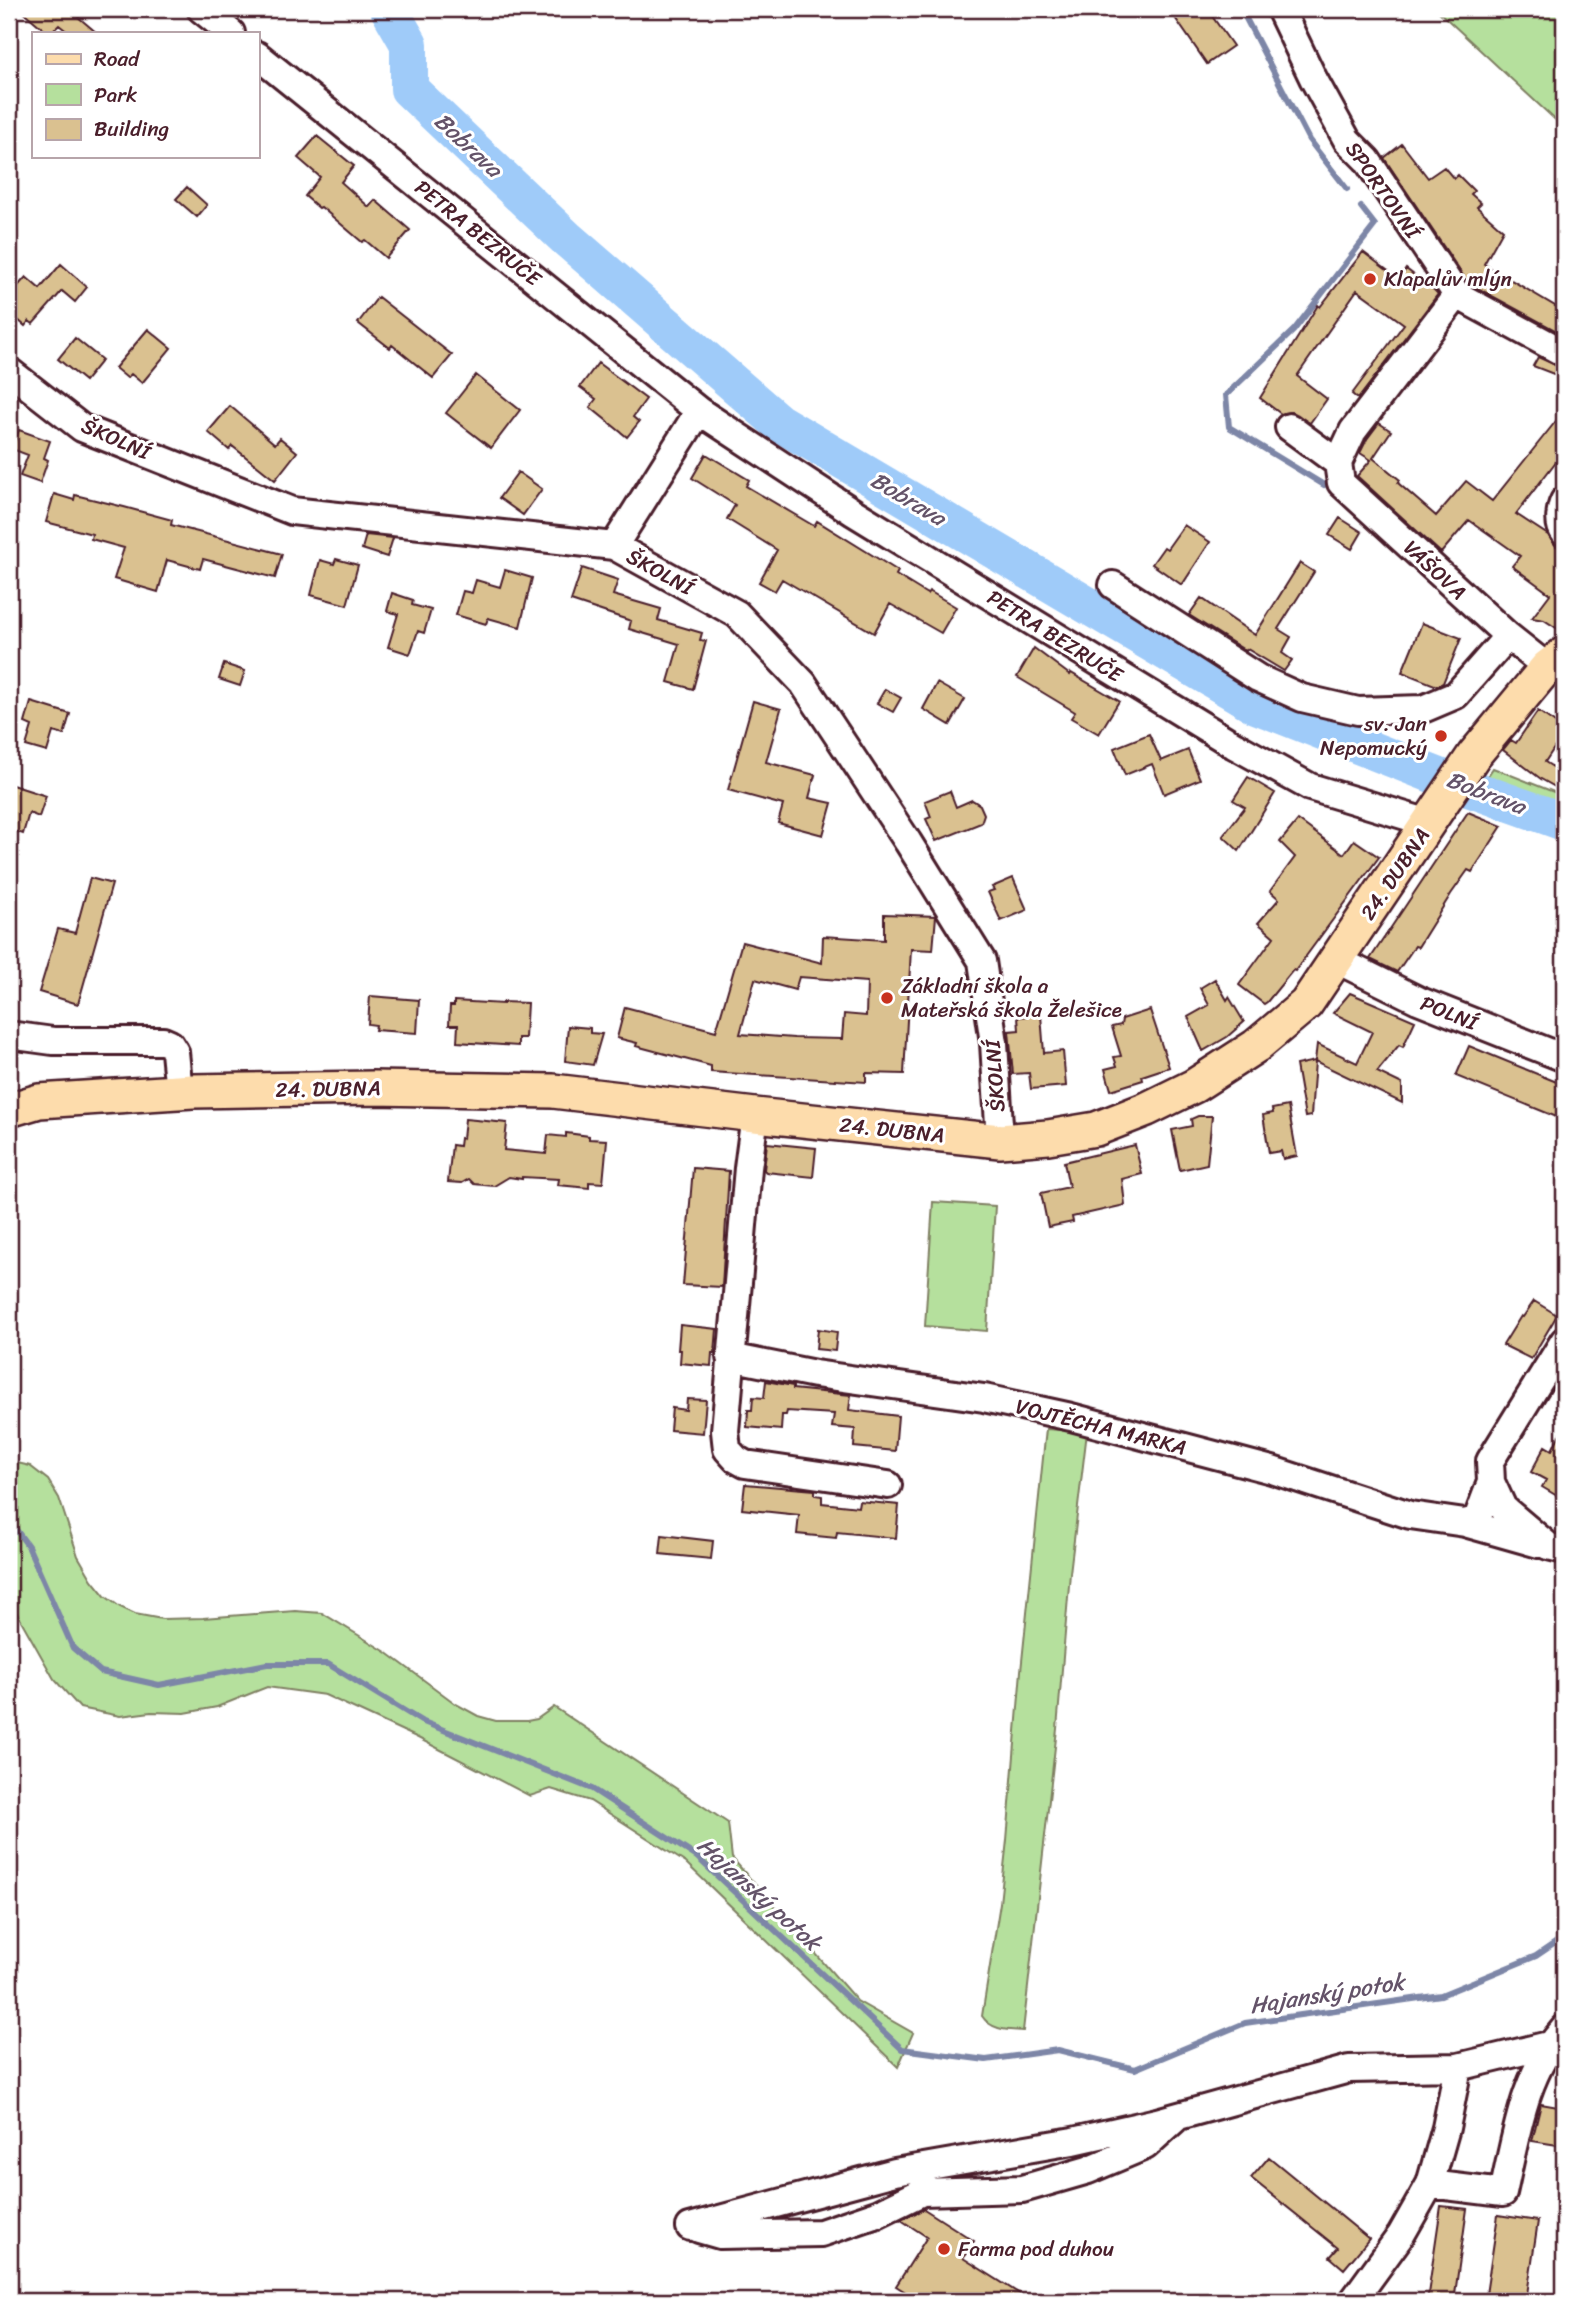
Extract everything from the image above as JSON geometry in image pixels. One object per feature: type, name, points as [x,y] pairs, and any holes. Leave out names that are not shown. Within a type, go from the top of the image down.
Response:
[{"type":"main road","name":"24. DUBNA","points":[[9,1110],[39,1101],[178,1092],[373,1088],[553,1091],[1000,1141],[1096,1129],[1147,1109],[1194,1086],[1256,1046],[1306,1004],[1474,755],[1556,660]]},
{"type":"street","points":[[201,9],[230,32]]},
{"type":"street","name":"SPORTOVNÍ","points":[[1280,9],[1313,78],[1348,140],[1367,160],[1457,295],[1564,353]]},
{"type":"street","name":"PETRA BEZRUČE","points":[[259,57],[699,411],[853,512],[1234,745],[1310,787],[1437,810]]},
{"type":"street","points":[[1338,463],[1353,431],[1457,295]]},
{"type":"street","name":"ŠKOLNÍ","points":[[9,371],[82,428],[292,511],[614,546],[737,614],[803,683],[908,842],[982,961],[994,1043],[1000,1141]]},
{"type":"street","points":[[614,546],[699,411]]},
{"type":"street","name":"VÁŠOVA","points":[[1289,427],[1338,463],[1341,483],[1508,636],[1556,660]]},
{"type":"street","points":[[1564,501],[1560,517],[1561,529],[1564,532]]},
{"type":"street","points":[[1113,585],[1258,678],[1303,698],[1357,711],[1423,709],[1456,695],[1508,636]]},
{"type":"street","name":"POLNÍ","points":[[1337,960],[1418,1000],[1564,1058]]},
{"type":"street","points":[[9,1035],[53,1041],[163,1041],[170,1044],[175,1052],[178,1092]]},
{"type":"street","points":[[755,1115],[730,1357],[724,1431],[727,1448],[736,1459],[745,1464],[888,1485]]},
{"type":"street","points":[[1465,1523],[1477,1519],[1491,1482],[1490,1461],[1564,1341]]},
{"type":"street","name":"VOJTĚCHA MARKA","points":[[730,1357],[816,1374],[984,1398],[1072,1418],[1272,1470],[1410,1515],[1465,1523],[1556,1548]]},
{"type":"street","name":"VOJTĚCHA MARKA","points":[[1491,1482],[1503,1508],[1556,1548]]},
{"type":"street","points":[[1179,2115],[1145,2146],[1088,2170],[1022,2189],[922,2192],[877,2214],[821,2233],[720,2235],[690,2227],[895,2172],[1073,2141],[1349,2069],[1458,2067],[1559,2041]]},
{"type":"street","points":[[1430,2185],[1503,2193],[1524,2101],[1559,2041]]},
{"type":"street","points":[[1353,2301],[1401,2235],[1430,2185],[1446,2128],[1458,2067]]},
{"type":"green space","points":[[1436,9],[1564,9],[1564,128]]},
{"type":"green space","points":[[1493,768],[1564,796],[1564,832],[1472,799]]},
{"type":"green space","points":[[933,1202],[995,1206],[987,1331],[925,1326]]},
{"type":"green space","points":[[1046,1429],[1087,1432],[1023,2031],[994,2027],[982,2016],[1007,1840]]},
{"type":"green space","points":[[9,1461],[30,1466],[48,1480],[59,1498],[78,1556],[105,1596],[120,1607],[135,1614],[162,1619],[295,1611],[322,1613],[386,1652],[456,1704],[478,1716],[496,1721],[527,1721],[537,1719],[554,1707],[728,1823],[732,1858],[857,2001],[913,2033],[898,2067],[686,1863],[590,1801],[551,1789],[530,1796],[416,1737],[325,1695],[267,1687],[217,1707],[185,1713],[151,1712],[120,1716],[80,1708],[54,1679],[9,1599]]},
{"type":"building","points":[[20,9],[73,9],[71,11],[96,32],[68,32],[59,25],[52,32],[47,32]]},
{"type":"building","points":[[1169,9],[1207,9],[1233,46],[1207,64]]},
{"type":"building","points":[[317,136],[354,166],[341,182],[369,207],[375,200],[410,230],[386,258],[305,196],[320,177],[298,158]]},
{"type":"building","points":[[1402,144],[1428,178],[1444,167],[1454,179],[1458,175],[1474,191],[1471,194],[1481,203],[1477,207],[1503,230],[1484,264],[1562,310],[1564,306],[1564,335],[1468,283],[1384,158]]},
{"type":"building","points":[[187,187],[207,205],[197,217],[176,199]]},
{"type":"building","points":[[1363,252],[1399,279],[1406,269],[1438,294],[1358,399],[1352,394],[1404,324],[1357,290],[1297,376],[1327,399],[1310,423],[1291,412],[1281,414],[1260,398],[1318,305],[1320,307]]},
{"type":"building","points":[[61,264],[87,287],[75,302],[62,291],[33,324],[29,321],[25,326],[9,312],[9,296],[26,277],[40,289]]},
{"type":"building","points":[[378,297],[452,355],[433,378],[392,345],[390,348],[358,323]]},
{"type":"building","points":[[148,329],[171,348],[142,383],[131,374],[127,378],[115,368]]},
{"type":"building","points":[[75,338],[102,360],[85,381],[58,359]]},
{"type":"building","points":[[1538,357],[1564,369],[1564,378],[1533,366]]},
{"type":"building","points":[[598,363],[646,399],[633,417],[639,422],[627,437],[590,407],[596,399],[580,387]]},
{"type":"building","points":[[476,375],[520,410],[491,448],[446,413]]},
{"type":"building","points":[[230,406],[275,444],[280,438],[297,452],[275,480],[232,446],[229,450],[208,432]]},
{"type":"building","points":[[1564,411],[1564,451],[1516,514],[1548,535],[1556,546],[1564,548],[1564,633],[1544,620],[1532,618],[1550,594],[1512,566],[1520,556],[1469,520],[1441,553],[1357,476],[1371,460],[1360,453],[1379,423],[1391,431],[1373,458],[1400,480],[1398,483],[1436,516],[1466,481],[1492,501]]},
{"type":"building","points":[[19,430],[50,441],[44,458],[48,460],[40,483],[20,476],[28,455],[12,449]]},
{"type":"building","points":[[706,454],[749,480],[746,486],[814,526],[817,521],[898,571],[896,575],[927,594],[929,591],[956,607],[941,633],[890,604],[874,633],[782,579],[775,591],[759,582],[777,550],[727,519],[735,505],[692,478]]},
{"type":"building","points":[[518,472],[542,489],[523,515],[499,498]]},
{"type":"building","points":[[54,494],[74,500],[75,495],[124,507],[172,520],[171,525],[282,554],[275,578],[203,559],[200,569],[167,560],[158,592],[114,579],[124,548],[91,539],[92,534],[46,522]]},
{"type":"building","points":[[1340,518],[1362,532],[1352,549],[1329,535]]},
{"type":"building","points":[[1184,525],[1210,542],[1182,585],[1152,564]]},
{"type":"building","points":[[366,535],[393,538],[387,557],[362,549]]},
{"type":"building","points":[[336,559],[358,565],[347,605],[311,595],[320,560],[334,564]]},
{"type":"building","points":[[1300,563],[1314,572],[1278,629],[1291,637],[1282,653],[1292,660],[1284,671],[1189,615],[1201,598],[1255,635]]},
{"type":"building","points":[[582,568],[618,580],[613,595],[661,609],[658,620],[702,633],[700,640],[706,641],[693,689],[668,682],[679,644],[629,629],[631,621],[571,601]]},
{"type":"building","points":[[505,570],[532,578],[520,627],[488,618],[486,624],[456,615],[463,591],[472,593],[476,580],[500,587]]},
{"type":"building","points":[[392,593],[413,600],[412,605],[431,610],[424,633],[418,631],[410,654],[388,647],[398,614],[387,611]]},
{"type":"building","points":[[1422,623],[1461,638],[1443,683],[1437,686],[1402,672]]},
{"type":"building","points":[[1034,648],[1070,675],[1071,673],[1119,701],[1099,734],[1071,718],[1075,712],[1017,677]]},
{"type":"building","points":[[224,664],[245,671],[240,686],[219,679]]},
{"type":"building","points":[[937,683],[965,699],[950,725],[923,709]]},
{"type":"building","points":[[885,689],[901,698],[893,712],[877,703]]},
{"type":"building","points":[[753,701],[781,709],[766,762],[815,775],[809,798],[832,803],[823,835],[778,823],[783,805],[728,790]]},
{"type":"building","points":[[31,702],[70,714],[64,735],[53,732],[47,752],[26,746],[32,726],[25,723]]},
{"type":"building","points":[[1538,711],[1564,729],[1545,762],[1564,774],[1564,792],[1541,779],[1503,750],[1511,740],[1516,743]]},
{"type":"building","points":[[1149,734],[1161,761],[1188,750],[1200,779],[1164,794],[1152,764],[1125,775],[1114,748]]},
{"type":"building","points":[[1248,777],[1275,793],[1239,851],[1223,836],[1245,807],[1233,800]]},
{"type":"building","points":[[9,784],[46,796],[39,817],[29,813],[23,834],[9,829]]},
{"type":"building","points":[[950,791],[956,807],[972,800],[980,805],[984,814],[981,823],[936,841],[926,819],[931,817],[925,801]]},
{"type":"building","points":[[1468,812],[1502,826],[1472,872],[1468,870],[1418,947],[1415,946],[1397,972],[1370,959]]},
{"type":"building","points":[[1298,820],[1344,854],[1354,840],[1379,857],[1295,971],[1293,970],[1264,1004],[1239,985],[1274,937],[1258,923],[1279,899],[1270,891],[1295,857],[1280,842]]},
{"type":"building","points":[[90,878],[112,884],[78,1004],[39,992],[58,929],[75,933]]},
{"type":"building","points":[[1013,878],[1027,910],[1001,921],[988,892],[994,890],[992,887]]},
{"type":"building","points":[[884,914],[936,916],[933,950],[911,949],[904,1074],[866,1073],[866,1082],[711,1072],[711,1066],[636,1046],[637,1043],[617,1038],[625,1007],[716,1031],[742,942],[822,963],[823,936],[884,940]],"holes":[[[799,977],[867,982],[866,1016],[844,1014],[842,1039],[740,1034],[755,979],[795,990]]]},
{"type":"building","points":[[1215,979],[1244,1022],[1227,1037],[1203,1051],[1188,1017],[1209,1005],[1200,988]]},
{"type":"building","points":[[1350,993],[1415,1021],[1403,1047],[1399,1045],[1377,1072],[1402,1084],[1402,1103],[1315,1061],[1317,1044],[1357,1063],[1372,1032],[1333,1013]]},
{"type":"building","points":[[370,996],[419,1000],[417,1033],[375,1030],[376,1025],[368,1024]]},
{"type":"building","points":[[454,1001],[527,1003],[525,1038],[518,1038],[518,1046],[457,1042],[458,1025],[449,1025],[450,1006],[454,1006]]},
{"type":"building","points":[[1150,1010],[1169,1067],[1142,1076],[1143,1080],[1111,1090],[1105,1069],[1117,1066],[1114,1057],[1121,1056],[1112,1027],[1121,1025],[1122,1019]]},
{"type":"building","points":[[1041,1015],[1044,1053],[1063,1051],[1066,1086],[1031,1089],[1029,1073],[1013,1074],[1009,1031],[1019,1030],[1018,1017]]},
{"type":"building","points":[[568,1026],[590,1028],[590,1033],[602,1034],[593,1065],[565,1061]]},
{"type":"building","points":[[1469,1046],[1564,1085],[1564,1120],[1456,1076]]},
{"type":"building","points":[[1315,1061],[1311,1116],[1305,1117],[1296,1065]]},
{"type":"building","points":[[1288,1106],[1297,1156],[1283,1159],[1281,1151],[1269,1153],[1263,1115],[1273,1113],[1272,1109]]},
{"type":"building","points":[[1212,1116],[1207,1164],[1180,1170],[1172,1130],[1192,1126],[1191,1119]]},
{"type":"building","points":[[465,1119],[507,1123],[504,1150],[546,1154],[548,1135],[566,1137],[566,1133],[607,1140],[603,1183],[589,1182],[589,1188],[558,1185],[559,1179],[522,1177],[509,1177],[494,1186],[474,1184],[469,1179],[462,1183],[448,1182],[452,1145],[459,1146],[460,1138],[463,1139]]},
{"type":"building","points":[[767,1143],[816,1148],[813,1177],[766,1172]]},
{"type":"building","points":[[1135,1145],[1142,1174],[1122,1179],[1125,1205],[1072,1217],[1073,1222],[1048,1227],[1041,1193],[1069,1187],[1064,1162]]},
{"type":"building","points":[[693,1168],[729,1171],[722,1287],[683,1285]]},
{"type":"building","points":[[1534,1301],[1557,1315],[1531,1359],[1503,1345]]},
{"type":"building","points":[[680,1325],[717,1329],[711,1366],[680,1363]]},
{"type":"building","points":[[818,1329],[837,1332],[835,1351],[816,1349]]},
{"type":"building","points":[[766,1381],[793,1386],[793,1389],[851,1395],[849,1410],[898,1416],[895,1451],[854,1447],[855,1429],[832,1427],[834,1414],[787,1411],[786,1415],[782,1415],[781,1430],[747,1427],[748,1410],[752,1410],[753,1397],[764,1398]]},
{"type":"building","points":[[687,1399],[706,1400],[703,1433],[670,1430],[672,1408],[686,1410]]},
{"type":"building","points":[[1564,1426],[1564,1500],[1542,1487],[1546,1480],[1531,1472],[1545,1446],[1552,1450]]},
{"type":"building","points":[[745,1484],[815,1490],[815,1495],[822,1496],[822,1503],[858,1507],[859,1501],[899,1505],[896,1538],[837,1532],[836,1538],[797,1534],[799,1515],[742,1509]]},
{"type":"building","points":[[662,1535],[713,1541],[711,1559],[660,1554]]},
{"type":"building","points":[[1541,2104],[1564,2108],[1564,2146],[1532,2141]]},
{"type":"building","points":[[1269,2157],[1369,2239],[1344,2269],[1330,2257],[1338,2248],[1251,2178]]},
{"type":"building","points":[[1441,2206],[1467,2209],[1454,2301],[1427,2301]]},
{"type":"building","name":"Farma pod duhou","points":[[924,2209],[974,2241],[963,2258],[1031,2301],[920,2301],[896,2286],[927,2237],[901,2220]]},
{"type":"building","points":[[1498,2215],[1538,2221],[1526,2301],[1485,2301]]},
{"type":"waterway","name":"Bobrava","points":[[389,9],[409,44],[409,89],[566,238],[778,422],[1256,705],[1460,785],[1564,822]]},
{"type":"waterway","points":[[1241,9],[1309,140],[1347,189]]},
{"type":"waterway","points":[[1324,485],[1229,427],[1226,395],[1294,330],[1375,225],[1361,207]]},
{"type":"waterway","name":"Hajanský potok","points":[[9,1520],[28,1546],[73,1648],[101,1672],[159,1685],[267,1664],[328,1664],[421,1721],[592,1789],[697,1857],[902,2049],[986,2060],[1058,2050],[1135,2069],[1245,2023],[1441,1995],[1536,1956],[1564,1937]]},
{"type":"place","name":"Klapalův mlýn","points":[[1370,279]]},
{"type":"place","name":"sv. Jan Nepomucký","points":[[1441,736]]},
{"type":"place","name":"Základní škola a Mateřská škola Želešice","points":[[887,998]]},
{"type":"place","name":"Farma pod duhou","points":[[944,2249]]}]
